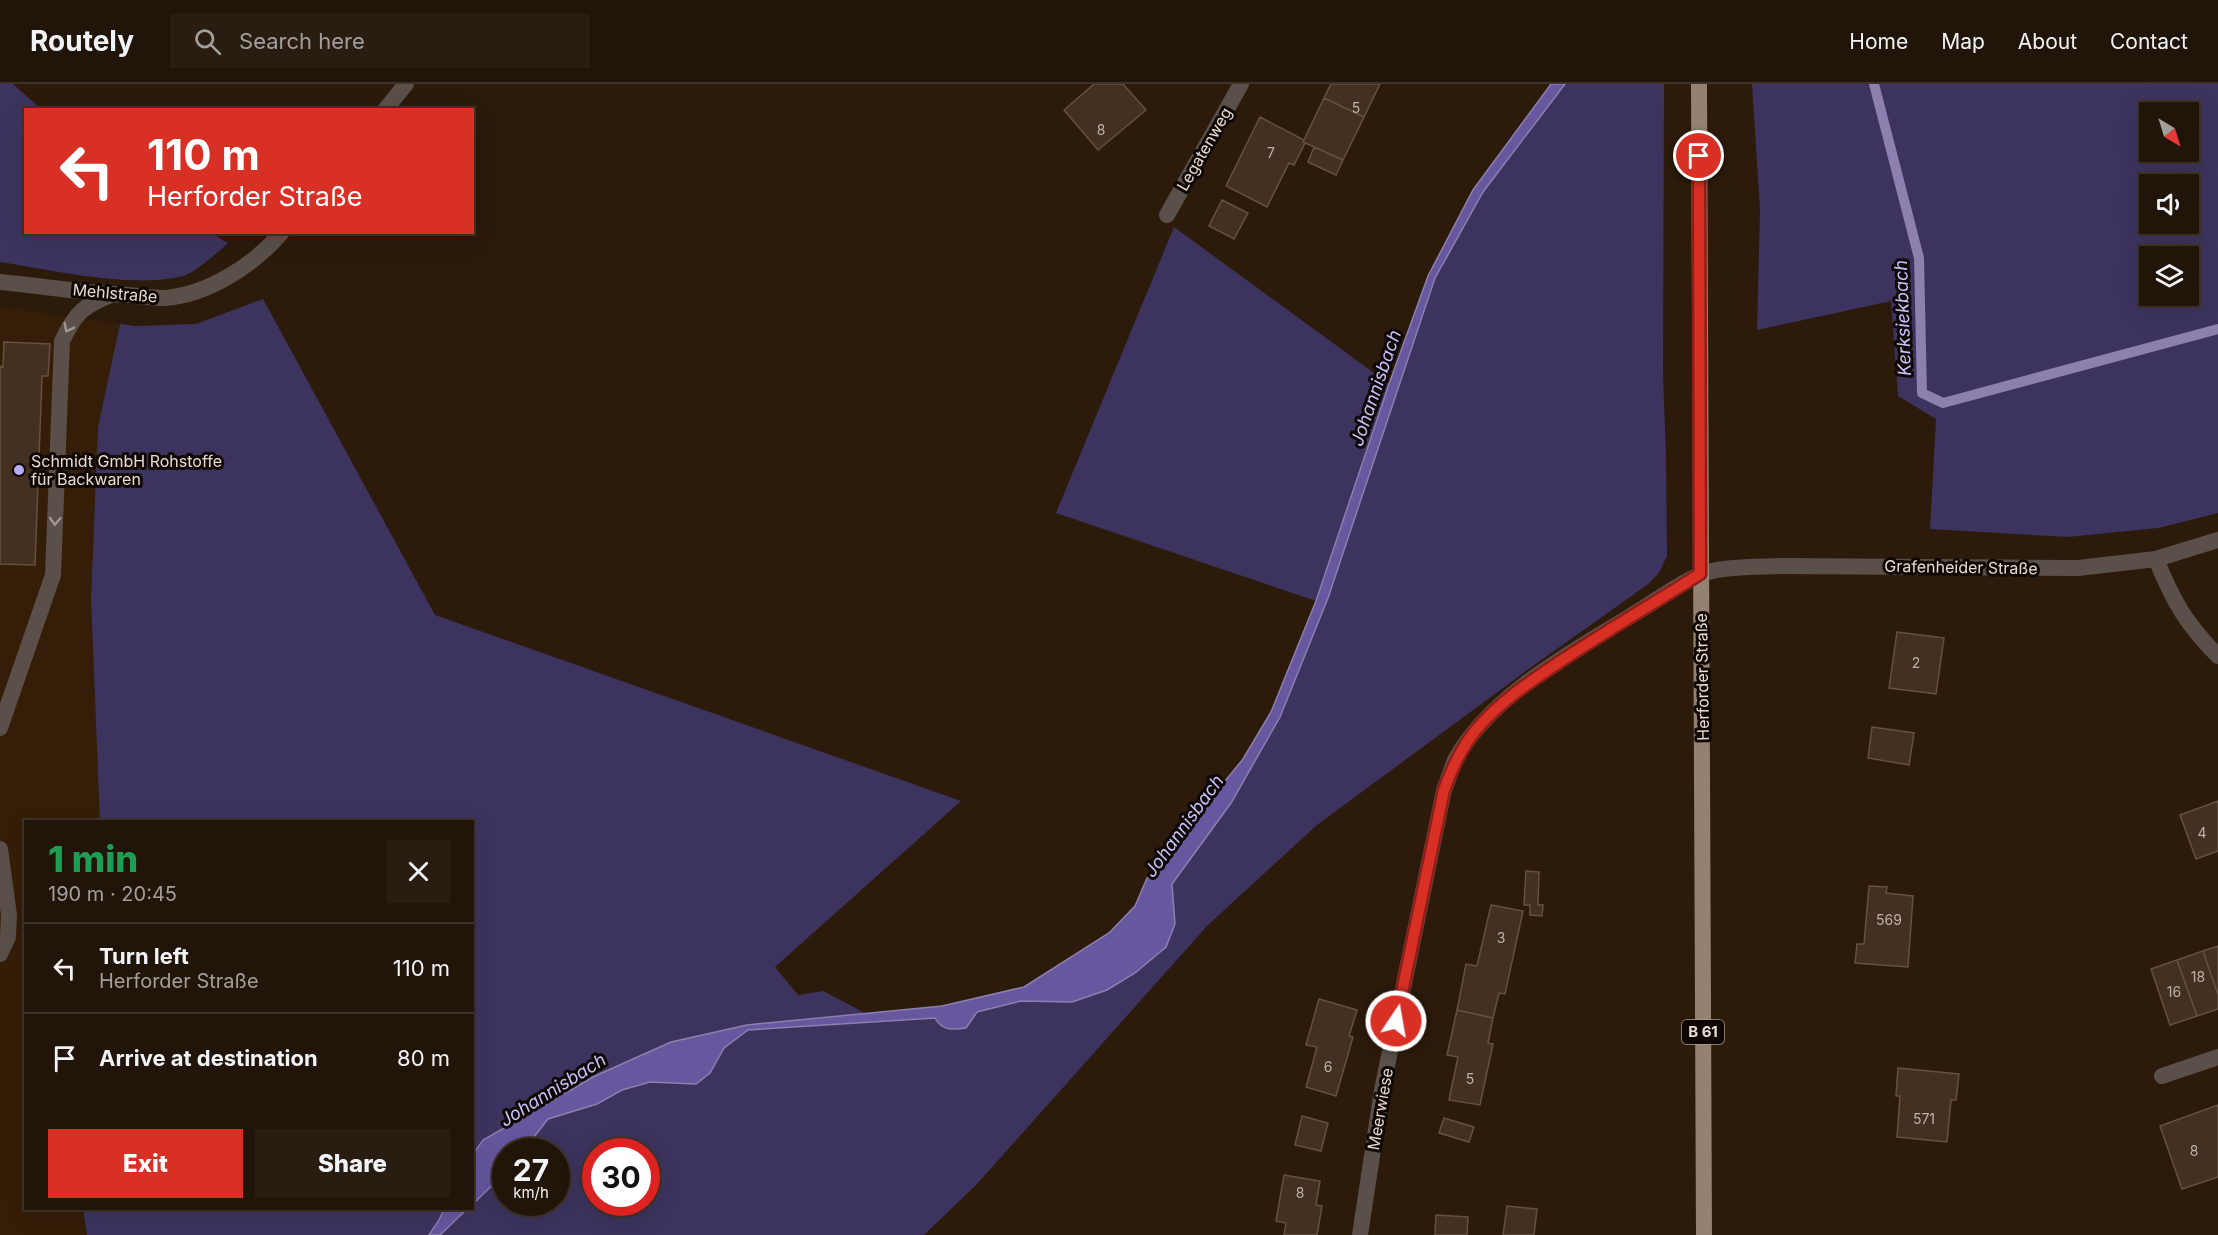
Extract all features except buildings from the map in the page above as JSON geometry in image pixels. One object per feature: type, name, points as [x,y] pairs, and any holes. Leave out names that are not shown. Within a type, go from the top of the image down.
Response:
[{"type":"main road","name":"Herforder Straße","points":[[1699,84],[1704,1235]]},
{"type":"street","points":[[387,108],[406,84]]},
{"type":"street","name":"Legatenweg","points":[[1167,215],[1241,84]]},
{"type":"street","name":"Mehlstraße","points":[[0,282],[164,298],[216,285],[249,262],[280,234]]},
{"type":"street","points":[[0,728],[53,575],[62,341],[72,319],[90,303],[113,294]]},
{"type":"street","name":"Grafenheider Straße","points":[[1700,574],[1744,567],[1780,566],[2078,568],[2156,559],[2218,540]]},
{"type":"street","points":[[2156,559],[2170,595],[2181,613],[2198,636],[2218,656]]},
{"type":"street","name":"Meerwiese","points":[[1360,1235],[1387,1067],[1444,790],[1456,760],[1476,730],[1501,705],[1531,681],[1700,574]]},
{"type":"street","points":[[0,849],[9,915],[8,937],[0,954]]},
{"type":"street","points":[[2162,1076],[2218,1057]]},
{"type":"shaded area","points":[[0,84],[13,84],[40,108],[24,108],[24,234],[213,234],[228,243],[188,274],[163,279],[92,277],[0,262]]},
{"type":"shaded area","points":[[1551,84],[1565,84],[1483,192],[1435,278],[1328,598],[1280,717],[1231,803],[1172,884],[1175,924],[1166,947],[1135,973],[1107,990],[1072,1002],[1021,1001],[977,1012],[966,1028],[944,1027],[935,1018],[748,1030],[724,1048],[710,1073],[696,1084],[650,1082],[622,1090],[597,1104],[548,1119],[533,1138],[492,1138],[492,1186],[474,1203],[474,1153],[483,1140],[595,1076],[671,1042],[747,1025],[942,1006],[1024,987],[1109,933],[1135,906],[1147,878],[1170,845],[1243,759],[1271,712],[1316,601],[1428,276],[1473,190]]},
{"type":"shaded area","points":[[1565,84],[1664,84],[1663,372],[1667,556],[1659,573],[1647,585],[1317,825],[1208,925],[976,1185],[924,1235],[440,1235],[466,1210],[474,1210],[474,1203],[492,1186],[492,1216],[570,1216],[570,1138],[533,1138],[547,1119],[597,1104],[622,1090],[650,1082],[696,1084],[710,1073],[723,1048],[748,1030],[935,1018],[951,1030],[966,1028],[977,1012],[1021,1001],[1072,1002],[1106,990],[1135,973],[1175,924],[1172,884],[1231,803],[1280,717],[1328,598],[1435,278],[1482,192]]},
{"type":"shaded area","points":[[1752,84],[2218,84],[2218,513],[2158,528],[2068,537],[1930,529],[1936,419],[1898,396],[1891,301],[1757,330],[1760,210]]},
{"type":"shaded area","points":[[1174,227],[1389,384],[1316,601],[1056,513]]},
{"type":"shaded area","points":[[263,299],[435,615],[961,801],[775,967],[798,995],[823,991],[867,1014],[747,1025],[671,1042],[595,1076],[483,1140],[474,1153],[474,820],[100,820],[91,599],[98,427],[120,324],[136,326],[196,324]]},
{"type":"shaded area","points":[[0,307],[120,324],[98,427],[91,599],[100,820],[24,820],[24,831],[22,832],[24,842],[24,1210],[83,1210],[87,1235],[0,1235]]},
{"type":"shaded area","points":[[83,1210],[444,1210],[429,1235],[87,1235]]},
{"type":"shaded area","points":[[444,1210],[466,1210],[440,1235],[429,1235]]},
{"type":"waterway","name":"Kerksiekbach","points":[[1874,84],[1919,258],[1922,393],[1943,403],[2218,329]]},
{"type":"place","name":"Schmidt GmbH Rohstoffe für Backwaren","points":[[19,470]]},
{"type":"route","points":[[1396,1021],[1444,790],[1456,760],[1476,730],[1501,705],[1531,681],[1700,574],[1699,156]]},
{"type":"water label","name":"Johannisbach","points":[[1376,388]]},
{"type":"water label","name":"Johannisbach","points":[[1184,826]]},
{"type":"water label","name":"Johannisbach","points":[[553,1090]]}]
